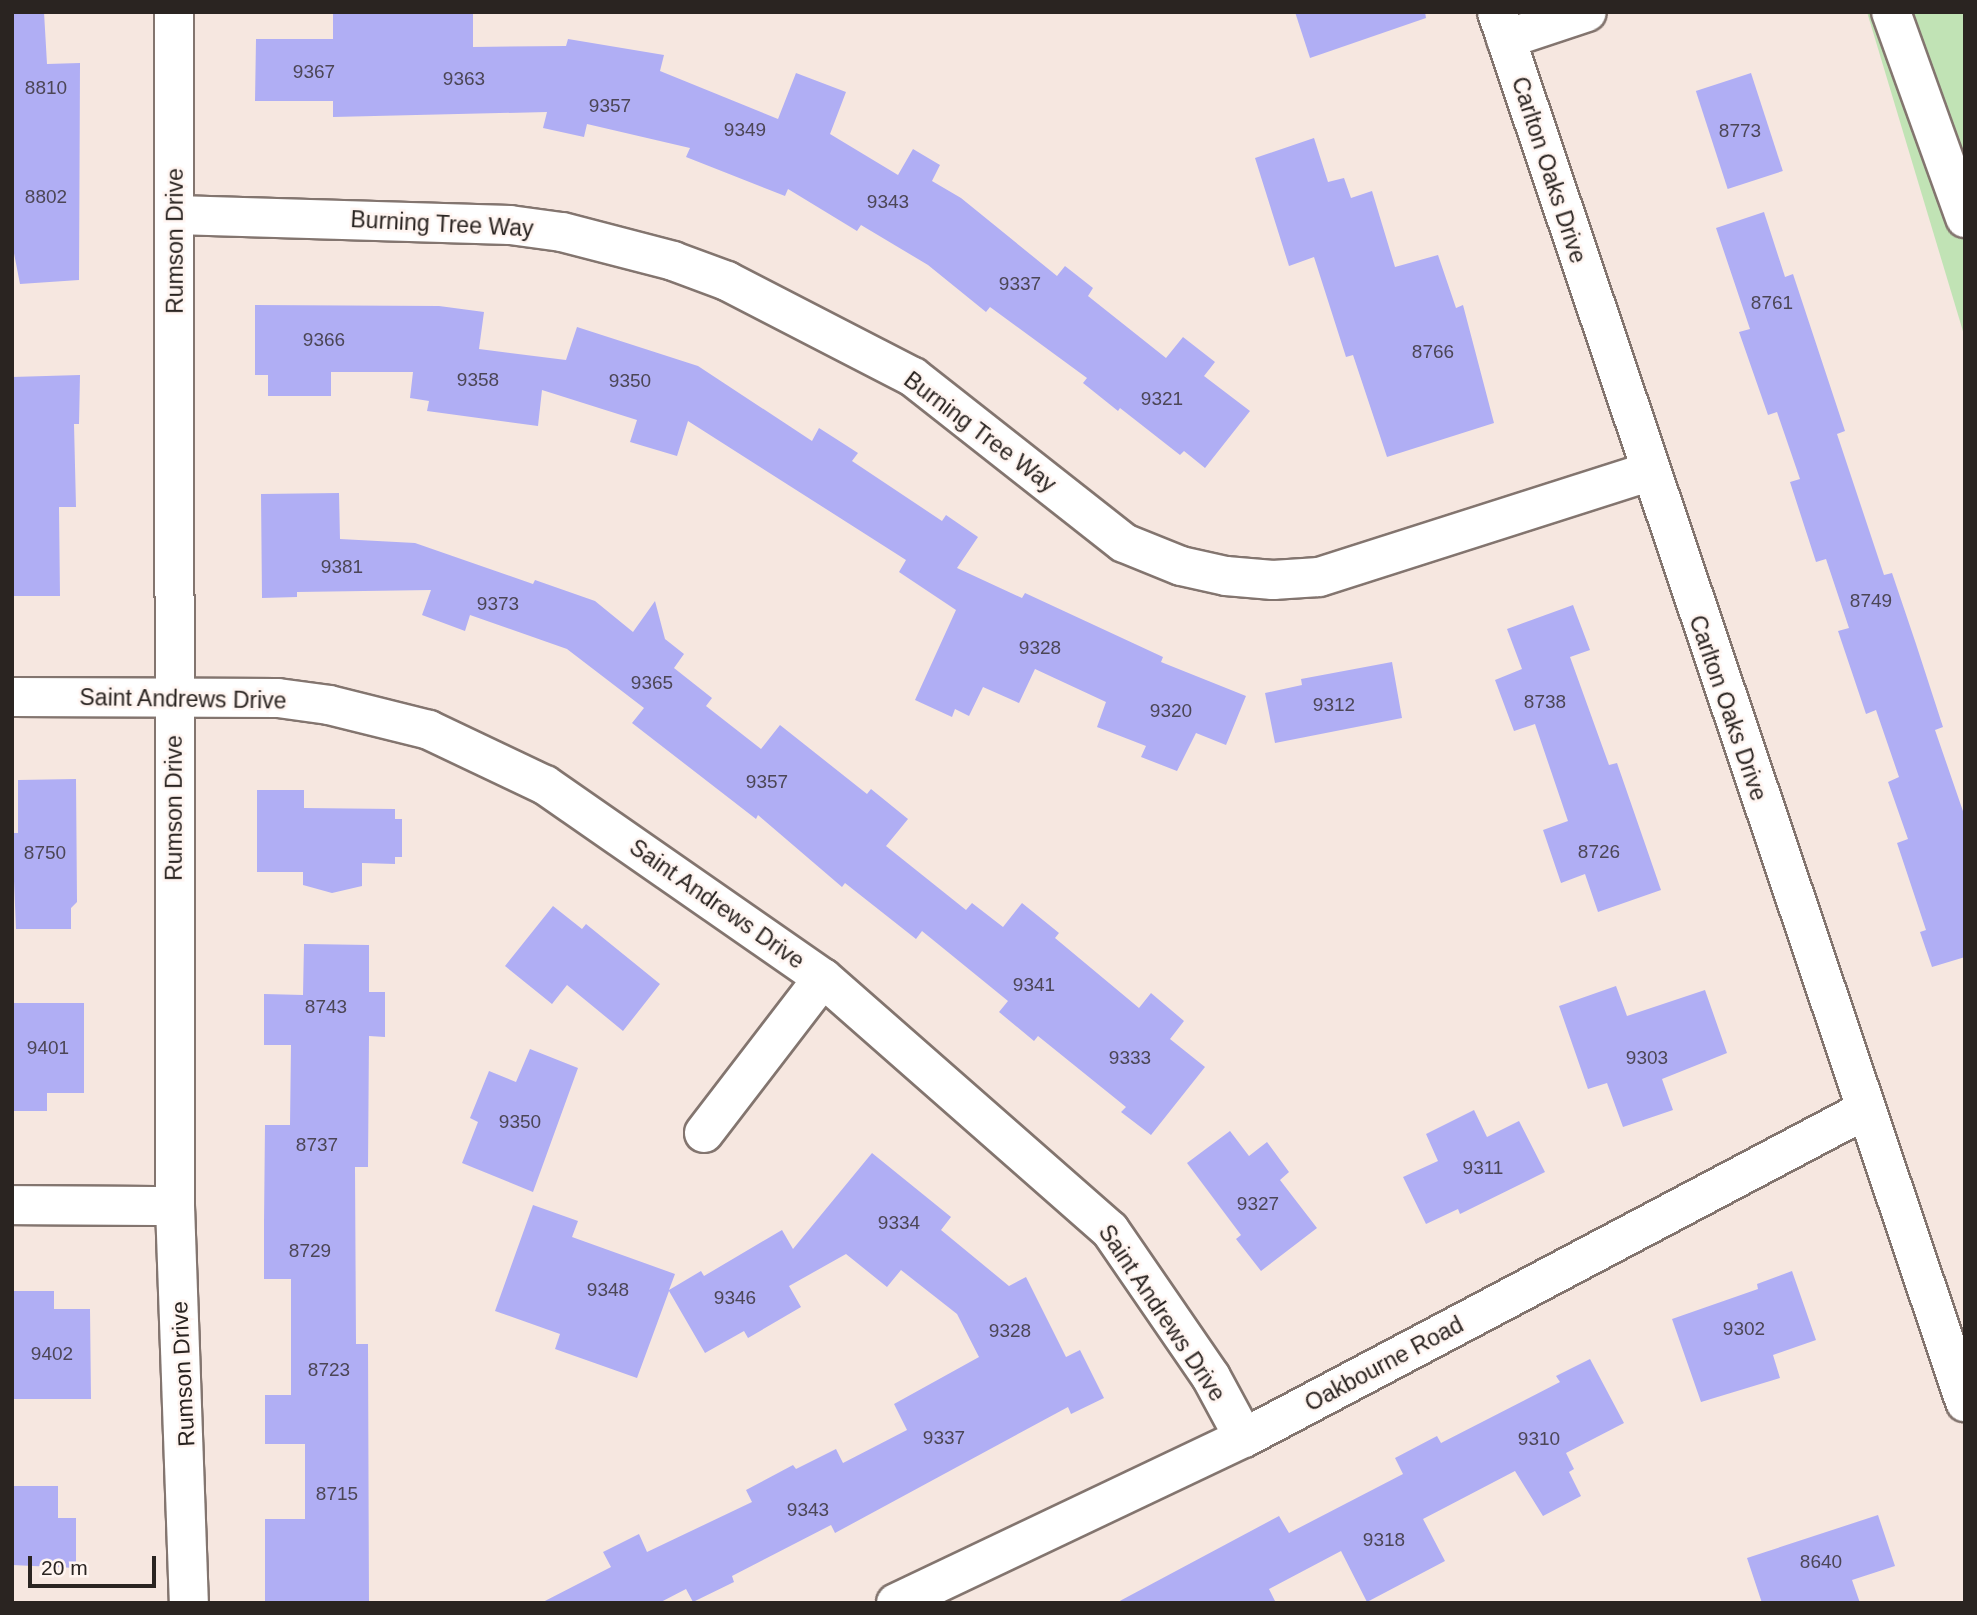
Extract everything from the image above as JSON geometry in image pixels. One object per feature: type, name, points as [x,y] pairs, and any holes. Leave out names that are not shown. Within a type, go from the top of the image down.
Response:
[{"type":"street","name":"Rumson Drive","points":[[174,12],[175,1206],[189,1603]]},
{"type":"street","points":[[1501,25],[1587,12]]},
{"type":"street","points":[[1891,12],[1965,218]]},
{"type":"street","name":"Carlton Oaks Drive","points":[[1501,25],[1648,472],[1965,1402]]},
{"type":"street","name":"Burning Tree Way","points":[[176,215],[510,225],[574,234],[673,261],[727,281],[913,377],[1124,543],[1181,566],[1226,576],[1273,580],[1319,577],[1648,472]]},
{"type":"street","name":"Saint Andrews Drive","points":[[12,697],[278,698],[329,705],[380,715],[469,745],[545,785],[823,978],[1110,1230],[1211,1377],[1244,1438]]},
{"type":"street","points":[[704,1133],[823,978]]},
{"type":"street","name":"Oakbourne Road","points":[[896,1603],[1244,1438],[1864,1110]]},
{"type":"street","points":[[12,1205],[175,1206]]},
{"type":"green space","points":[[1867,12],[1965,12],[1965,338]]},
{"type":"building","points":[[12,12],[44,12],[47,64],[80,63],[79,280],[20,284],[12,243]]},
{"type":"building","points":[[333,12],[473,12],[473,47],[566,46],[568,39],[664,55],[660,71],[778,119],[796,73],[846,92],[830,134],[898,175],[913,149],[940,165],[932,181],[961,198],[1057,276],[1065,266],[1093,288],[1088,296],[1166,358],[1183,337],[1215,362],[1204,376],[1250,411],[1205,468],[1184,451],[1180,455],[1120,408],[1118,411],[1083,383],[1087,378],[990,307],[986,312],[928,265],[861,225],[857,231],[788,189],[785,196],[686,157],[690,148],[587,124],[584,137],[543,128],[547,112],[333,117],[333,101],[255,101],[256,39],[333,39]]},
{"type":"building","points":[[1295,12],[1425,12],[1426,18],[1310,58]]},
{"type":"building","points":[[1751,73],[1783,171],[1728,189],[1696,91]]},
{"type":"building","points":[[1314,138],[1328,182],[1344,178],[1351,198],[1372,191],[1395,267],[1438,255],[1456,308],[1463,305],[1494,423],[1387,457],[1353,355],[1346,357],[1314,257],[1289,266],[1255,158]]},
{"type":"building","points":[[1764,212],[1785,277],[1793,274],[1845,431],[1837,434],[1884,575],[1892,573],[1916,644],[1943,727],[1935,730],[1965,817],[1965,957],[1932,967],[1920,932],[1926,930],[1897,843],[1908,839],[1888,782],[1899,777],[1876,710],[1866,714],[1838,631],[1849,628],[1826,559],[1816,562],[1790,482],[1800,479],[1777,412],[1768,415],[1739,332],[1750,329],[1716,228]]},
{"type":"building","points":[[255,305],[439,306],[484,312],[479,349],[566,360],[577,327],[698,366],[812,441],[819,428],[858,453],[852,461],[942,521],[946,515],[978,537],[957,568],[1022,598],[1025,593],[1163,657],[1161,662],[1246,696],[1226,745],[1196,733],[1177,771],[1141,757],[1146,746],[1097,727],[1106,702],[1035,669],[1019,703],[983,687],[969,716],[955,709],[952,717],[915,700],[956,610],[899,572],[906,560],[688,421],[677,456],[630,442],[637,420],[542,390],[538,426],[427,411],[429,401],[410,398],[413,372],[331,372],[331,396],[268,396],[268,375],[255,375]]},
{"type":"building","points":[[80,375],[79,424],[74,424],[76,507],[59,507],[60,596],[12,596],[12,377]]},
{"type":"building","points":[[339,493],[340,539],[415,543],[533,584],[535,580],[595,601],[633,632],[655,601],[665,639],[684,654],[674,668],[712,698],[706,706],[761,749],[780,725],[867,794],[871,789],[908,819],[886,846],[966,910],[972,903],[1003,927],[1022,903],[1059,933],[1055,938],[1139,1008],[1151,993],[1184,1021],[1170,1039],[1205,1067],[1151,1135],[1121,1112],[1126,1107],[1038,1036],[1034,1041],[999,1012],[1008,1001],[922,931],[916,939],[845,883],[842,887],[758,815],[756,819],[632,723],[644,708],[567,649],[470,615],[465,631],[422,615],[431,590],[297,592],[297,597],[262,598],[261,494]]},
{"type":"building","points":[[1573,605],[1590,650],[1570,657],[1609,765],[1617,763],[1661,890],[1598,912],[1585,874],[1561,883],[1543,830],[1568,821],[1535,724],[1514,731],[1495,680],[1522,669],[1507,629]]},
{"type":"building","points":[[1392,662],[1402,718],[1275,743],[1265,693],[1302,685],[1301,679]]},
{"type":"building","points":[[76,779],[77,902],[71,908],[71,929],[16,929],[12,833],[18,833],[18,780]]},
{"type":"building","points":[[257,790],[304,790],[304,808],[395,809],[395,819],[402,819],[402,857],[395,857],[395,864],[362,863],[362,886],[332,893],[303,885],[303,872],[257,872]]},
{"type":"building","points":[[553,906],[582,929],[586,924],[660,984],[623,1031],[567,985],[552,1004],[505,966]]},
{"type":"building","points":[[304,944],[369,945],[369,992],[385,992],[385,1037],[369,1036],[368,1167],[355,1167],[356,1344],[368,1344],[369,1603],[265,1603],[265,1519],[305,1519],[305,1444],[265,1444],[265,1395],[291,1395],[291,1279],[264,1279],[264,1222],[265,1125],[290,1125],[291,1045],[264,1045],[264,994],[303,995]]},
{"type":"building","points":[[1616,986],[1627,1016],[1705,990],[1727,1053],[1662,1079],[1673,1110],[1623,1127],[1607,1083],[1588,1089],[1559,1006]]},
{"type":"building","points":[[12,1003],[84,1003],[84,1093],[47,1093],[47,1111],[12,1111]]},
{"type":"building","points":[[530,1049],[578,1068],[533,1192],[462,1163],[478,1122],[470,1118],[489,1071],[516,1082]]},
{"type":"building","points":[[1474,1110],[1487,1137],[1519,1121],[1545,1172],[1460,1214],[1458,1209],[1426,1224],[1403,1177],[1438,1161],[1426,1134]]},
{"type":"building","points":[[1230,1131],[1249,1156],[1267,1142],[1289,1172],[1280,1180],[1317,1228],[1261,1271],[1236,1239],[1241,1235],[1187,1163]]},
{"type":"building","points":[[872,1153],[951,1217],[941,1230],[1009,1286],[1026,1277],[1066,1357],[1080,1350],[1104,1398],[1071,1414],[1068,1407],[835,1533],[831,1525],[732,1576],[734,1582],[693,1602],[686,1589],[659,1603],[541,1603],[611,1567],[603,1552],[639,1534],[647,1552],[752,1502],[746,1490],[793,1465],[796,1469],[836,1449],[843,1463],[907,1430],[894,1404],[979,1357],[957,1314],[901,1270],[887,1287],[846,1254],[789,1286],[801,1307],[748,1338],[744,1331],[705,1353],[669,1291],[637,1378],[555,1349],[560,1334],[495,1311],[533,1205],[578,1221],[572,1237],[675,1274],[669,1290],[701,1271],[704,1276],[782,1230],[793,1249]]},
{"type":"building","points":[[1792,1271],[1816,1340],[1773,1355],[1780,1378],[1701,1402],[1672,1319],[1758,1289],[1757,1284]]},
{"type":"building","points":[[12,1291],[54,1291],[54,1309],[90,1309],[91,1399],[12,1399]]},
{"type":"building","points":[[1590,1359],[1624,1423],[1566,1453],[1574,1469],[1569,1472],[1581,1496],[1543,1516],[1515,1471],[1423,1519],[1445,1561],[1367,1602],[1341,1551],[1269,1589],[1276,1603],[1116,1603],[1279,1516],[1289,1533],[1403,1474],[1395,1458],[1437,1436],[1441,1443],[1560,1382],[1556,1376]]},
{"type":"building","points":[[12,1486],[58,1486],[58,1518],[76,1518],[76,1568],[12,1565]]},
{"type":"building","points":[[1878,1515],[1895,1566],[1852,1580],[1860,1603],[1762,1603],[1747,1558]]}]
